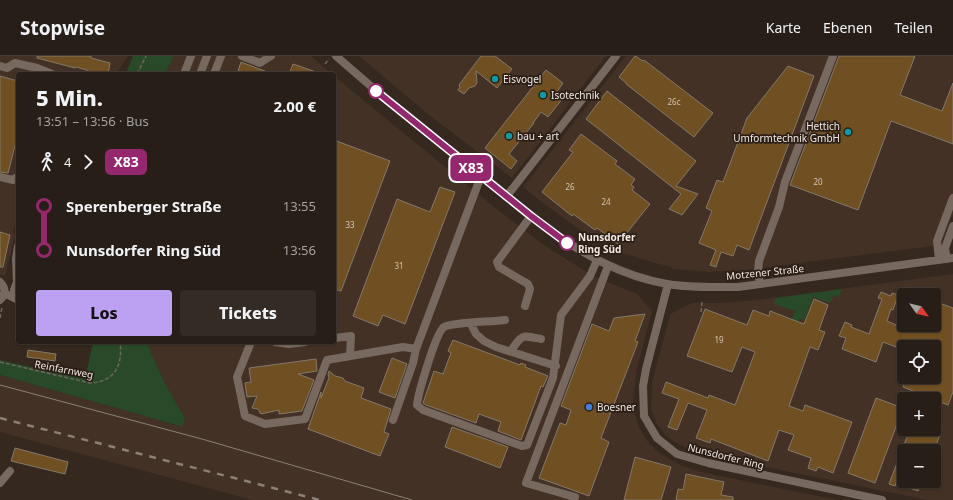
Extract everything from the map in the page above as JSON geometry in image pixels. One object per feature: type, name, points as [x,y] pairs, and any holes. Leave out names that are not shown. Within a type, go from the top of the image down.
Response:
[{"type":"street","points":[[185,72],[191,56]]},
{"type":"street","points":[[201,72],[207,56]]},
{"type":"street","points":[[215,72],[221,56]]},
{"type":"street","points":[[242,56],[260,63],[270,56]]},
{"type":"street","name":"Motzener Straße","points":[[336,56],[371,87],[531,216],[567,242],[597,260],[608,266],[638,277],[668,284],[738,287],[946,259]]},
{"type":"street","points":[[506,196],[616,56]]},
{"type":"street","points":[[760,284],[758,262],[780,204],[785,182],[833,56]]},
{"type":"street","points":[[0,66],[7,68],[15,63],[47,72]]},
{"type":"street","points":[[393,420],[413,363],[416,349],[481,176]]},
{"type":"street","points":[[0,178],[13,180],[16,178]]},
{"type":"street","points":[[946,259],[936,246],[953,198]]},
{"type":"street","points":[[524,306],[530,289],[528,284],[499,267],[497,262],[531,216]]},
{"type":"street","points":[[946,259],[945,248],[953,226]]},
{"type":"street","points":[[505,320],[445,327],[439,332],[417,405],[423,410],[522,446],[527,445],[553,378],[556,366],[561,315],[590,276],[597,260]]},
{"type":"street","points":[[575,497],[526,483],[608,266]]},
{"type":"street","points":[[0,282],[3,286],[3,298]]},
{"type":"street","name":"Nunsdorfer Ring","points":[[668,284],[643,386],[644,416],[657,438],[677,454],[708,463],[882,500]]},
{"type":"street","points":[[3,298],[16,290]]},
{"type":"street","points":[[3,298],[16,300]]},
{"type":"street","points":[[471,324],[480,339],[496,346],[556,366]]},
{"type":"street","points":[[336,338],[351,336],[350,356]]},
{"type":"street","points":[[511,351],[518,339],[525,336],[542,339]]},
{"type":"street","points":[[250,344],[237,377],[245,416],[265,424],[304,419],[327,360],[403,347],[416,349]]},
{"type":"street","points":[[0,483],[10,471]]},
{"type":"path","points":[[138,72],[146,56]]},
{"type":"path","points":[[325,64],[332,56]]},
{"type":"path","points":[[0,318],[3,298]]},
{"type":"path","points":[[701,312],[702,301]]},
{"type":"path","name":"Reinfarnweg","points":[[0,362],[90,383],[97,382],[105,380],[116,370],[121,357],[120,344]]},
{"type":"shaded area","points":[[0,56],[128,56],[117,72],[16,72],[16,221],[13,231],[15,236],[5,276],[0,275]]},
{"type":"shaded area","points":[[174,56],[311,56],[330,72],[166,72]]},
{"type":"shaded area","points":[[359,56],[606,56],[512,178],[430,116]]},
{"type":"shaded area","points":[[626,56],[953,56],[953,214],[941,245],[746,270],[710,272],[672,269],[671,267],[620,252],[586,234],[523,187]]},
{"type":"shaded area","points":[[336,78],[493,206],[544,245],[595,277],[637,294],[652,311],[637,369],[633,401],[639,427],[648,442],[658,452],[680,465],[701,472],[838,500],[252,500],[0,432],[0,375],[176,425],[185,418],[171,396],[148,344],[336,344]]},
{"type":"shaded area","points":[[953,274],[953,500],[927,500],[698,453],[674,442],[665,435],[656,423],[651,409],[652,382],[670,314],[692,303],[721,303],[757,300]]},
{"type":"green space","points":[[133,56],[174,56],[166,72],[127,72]]},
{"type":"green space","points":[[842,289],[839,297],[834,295],[830,303],[813,297],[804,320],[800,319],[798,322],[792,319],[795,311],[774,304],[776,298]]},
{"type":"green space","points":[[93,344],[148,344],[164,381],[185,418],[183,426],[0,375],[0,360],[85,379]]},
{"type":"building","points":[[37,56],[91,56],[91,58],[110,63],[108,72],[87,72],[87,70],[37,58]]},
{"type":"building","name":"Eisvogel","points":[[481,56],[495,56],[512,69],[497,88],[476,71],[477,83],[475,86],[469,88],[464,94],[458,90],[460,87],[459,85]]},
{"type":"building","points":[[635,56],[643,61],[644,60],[713,113],[694,137],[619,77]]},
{"type":"building","name":"Hettich Umformtechnik GmbH","points":[[839,56],[915,56],[900,95],[942,111],[953,83],[953,144],[891,121],[858,210],[790,185]]},
{"type":"building","points":[[241,62],[267,72],[238,72]]},
{"type":"building","points":[[293,64],[316,72],[290,72]]},
{"type":"building","points":[[788,66],[814,76],[749,250],[737,245],[733,256],[721,252],[716,267],[710,265],[716,250],[699,243],[712,211],[706,208],[717,180],[723,182],[747,118]]},
{"type":"building","points":[[546,70],[563,83],[556,93],[563,98],[548,117],[541,112],[509,154],[517,161],[511,169],[485,148]]},
{"type":"building","points":[[0,76],[16,80],[16,142],[8,173],[0,172]]},
{"type":"building","points":[[607,91],[696,161],[676,186],[698,194],[682,215],[669,209],[681,194],[586,119]]},
{"type":"building","points":[[581,134],[617,161],[615,164],[635,179],[631,185],[634,187],[632,190],[650,204],[618,244],[597,228],[595,230],[573,214],[572,216],[542,192],[573,152],[569,150]]},
{"type":"building","points":[[336,141],[390,161],[341,291],[336,290]]},
{"type":"building","points":[[440,187],[455,192],[405,324],[383,315],[378,326],[353,316],[397,199],[430,212]]},
{"type":"building","points":[[0,232],[10,235],[3,267],[0,267]]},
{"type":"building","points":[[881,292],[891,296],[892,293],[897,295],[893,310],[891,309],[887,321],[897,325],[897,332],[941,332],[941,304],[953,308],[953,392],[948,405],[941,402],[941,392],[916,392],[903,387],[904,384],[941,384],[941,340],[897,340],[897,347],[883,342],[876,362],[842,349],[846,338],[839,336],[845,322],[852,325],[851,327],[869,334],[882,299],[878,298]]},
{"type":"building","points":[[814,299],[828,305],[819,330],[825,332],[818,350],[810,347],[789,406],[803,411],[805,405],[852,422],[833,473],[818,467],[816,471],[808,468],[811,458],[788,450],[794,435],[779,430],[768,461],[711,439],[710,443],[696,438],[707,410],[688,403],[677,430],[668,427],[679,399],[662,393],[666,382],[708,398],[709,395],[735,405],[755,352],[742,347],[732,372],[687,356],[705,309],[747,325],[753,310],[769,316],[770,311],[804,324]]},
{"type":"building","name":"Boesner","points":[[645,314],[635,341],[638,342],[601,438],[609,442],[589,496],[539,478],[560,423],[566,425],[571,410],[561,406],[592,324],[609,331],[614,318]]},
{"type":"building","points":[[453,340],[520,365],[521,363],[526,365],[525,367],[548,376],[543,387],[541,386],[521,440],[498,431],[501,422],[479,414],[476,423],[423,403],[434,371],[443,374],[451,353],[448,351]]},
{"type":"building","points":[[28,350],[56,354],[55,361],[27,357]]},
{"type":"building","points":[[392,358],[407,364],[395,398],[379,392]]},
{"type":"building","points":[[316,359],[317,371],[298,374],[314,380],[302,411],[279,414],[279,410],[261,414],[258,409],[252,408],[257,396],[247,397],[245,383],[251,382],[249,368]]},
{"type":"building","points":[[329,371],[335,376],[343,378],[345,381],[364,388],[361,398],[391,409],[384,432],[389,434],[380,456],[308,429],[321,392],[321,398],[329,378]]},
{"type":"building","points":[[876,398],[897,406],[897,424],[875,483],[848,473]]},
{"type":"building","points":[[452,427],[508,447],[500,468],[445,447]]},
{"type":"building","points":[[907,436],[939,436],[937,444],[904,444]]},
{"type":"building","points":[[15,448],[68,462],[65,474],[11,461]]},
{"type":"building","points":[[635,457],[671,467],[661,500],[624,500]]},
{"type":"building","points":[[897,463],[897,483],[895,486],[889,484]]},
{"type":"building","points":[[686,474],[724,482],[721,495],[733,497],[733,500],[676,500],[678,489],[683,490]]},
{"type":"building","points":[[910,488],[919,488],[918,491]]},
{"type":"tram line","points":[[0,385],[202,439],[412,500]]},
{"type":"railway","points":[[0,418],[320,500]]},
{"type":"bus line","name":"X83","points":[[376,91],[531,216],[567,243]]},
{"type":"place","name":"Eisvogel","points":[[495,79]]},
{"type":"place","name":"Isotechnik","points":[[543,95]]},
{"type":"place","name":"Hettich Umformtechnik GmbH","points":[[848,132]]},
{"type":"place","name":"bau + art","points":[[509,136]]},
{"type":"place","name":"Nunsdorfer Ring Süd","points":[[567,243]]},
{"type":"place","name":"Boesner","points":[[589,407]]}]
